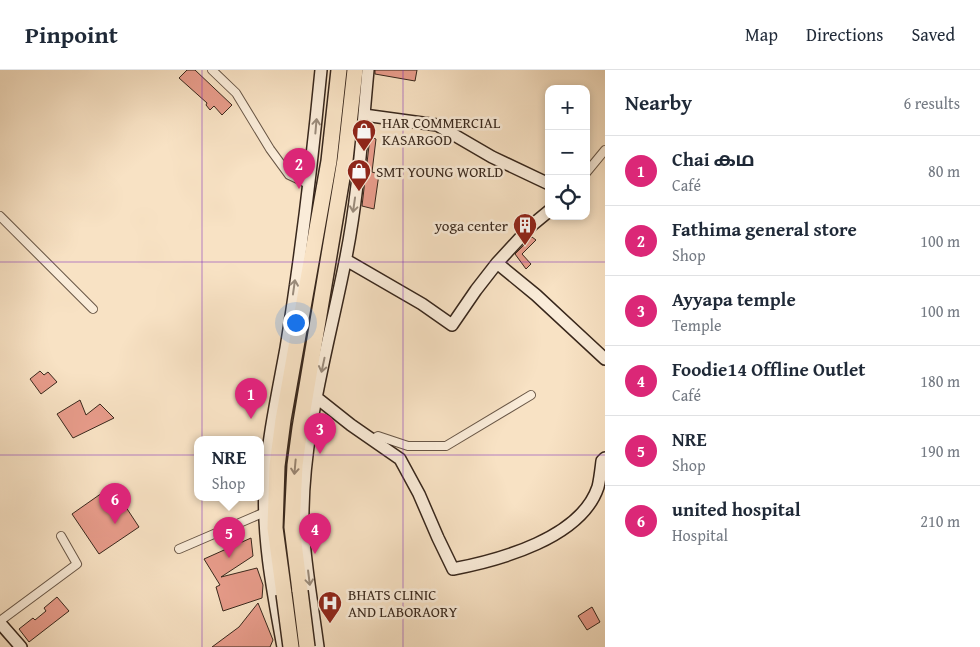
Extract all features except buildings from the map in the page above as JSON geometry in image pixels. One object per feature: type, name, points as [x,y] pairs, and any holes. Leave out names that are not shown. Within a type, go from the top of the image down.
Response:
[{"type":"highway","points":[[291,647],[275,528],[277,466],[282,420],[329,161],[339,70]]},
{"type":"highway","points":[[307,647],[292,527],[295,465],[345,160],[355,70]]},
{"type":"street","points":[[212,70],[236,93],[270,149],[289,175],[308,184]]},
{"type":"street","points":[[283,647],[270,574],[265,483],[272,425],[286,347],[321,70]]},
{"type":"street","points":[[318,647],[303,527],[306,472],[322,369],[346,260],[358,172],[368,70]]},
{"type":"street","points":[[364,115],[437,125],[492,157],[545,182]]},
{"type":"street","points":[[590,168],[605,150]]},
{"type":"street","points":[[346,260],[422,304],[452,326],[476,290],[497,264],[532,225],[545,214]]},
{"type":"street","points":[[0,216],[93,309]]},
{"type":"street","points":[[497,264],[536,295],[605,359]]},
{"type":"street","points":[[373,439],[378,436],[408,446],[446,446],[531,395]]},
{"type":"street","points":[[317,398],[351,425],[400,459],[419,494],[453,569],[516,553],[560,533],[586,508],[598,488],[602,461],[605,458]]},
{"type":"street","points":[[179,549],[266,512]]},
{"type":"street","points":[[21,647],[0,622],[78,564],[61,536]]},
{"type":"place","name":"HAR COMMERCIAL KASARGOD","points":[[364,152]]},
{"type":"place","name":"Fathima general store","points":[[299,189]]},
{"type":"place","name":"SMT YOUNG WORLD","points":[[359,192]]},
{"type":"place","name":"yoga center","points":[[525,246]]},
{"type":"place","name":"Chai കഥ","points":[[251,419]]},
{"type":"place","name":"Ayyapa temple","points":[[320,454]]},
{"type":"place","name":"united hospital","points":[[115,524]]},
{"type":"place","name":"Foodie14 Offline Outlet","points":[[315,554]]},
{"type":"place","name":"NRE","points":[[229,558]]},
{"type":"place","name":"BHATS CLINIC AND LABORAORY","points":[[330,624]]}]
